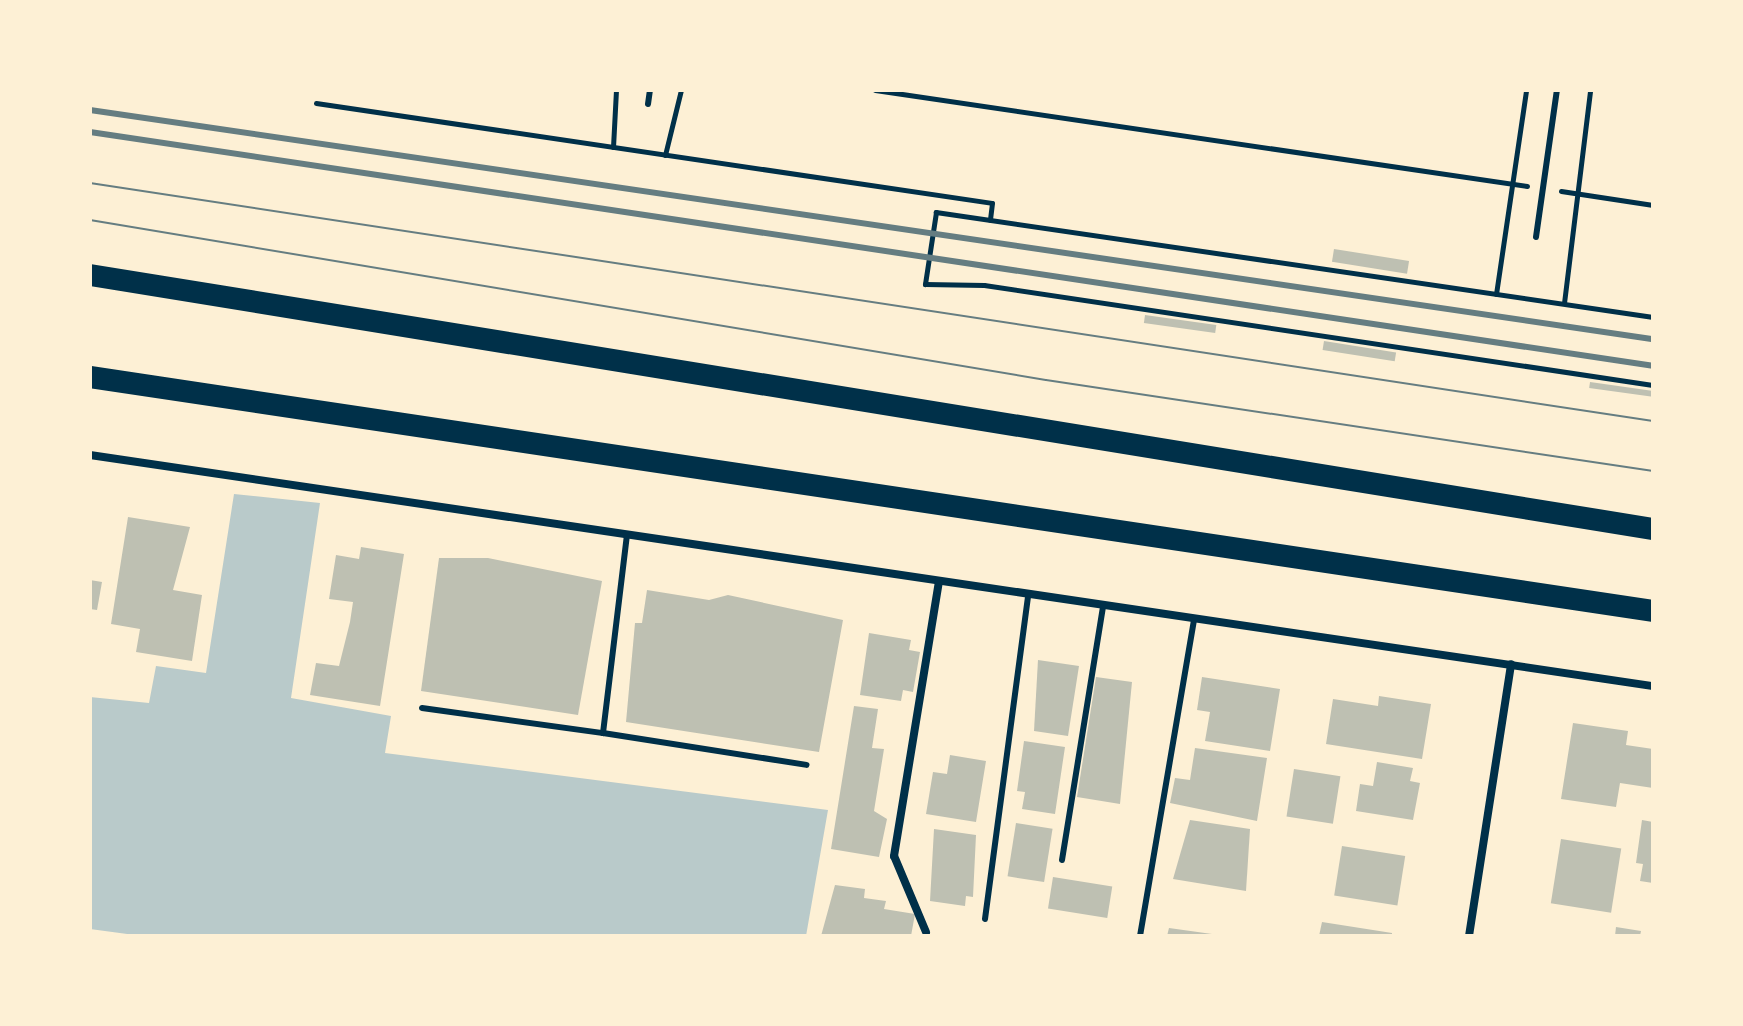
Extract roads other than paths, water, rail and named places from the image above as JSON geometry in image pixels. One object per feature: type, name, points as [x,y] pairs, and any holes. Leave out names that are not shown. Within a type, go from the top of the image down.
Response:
[{"type":"highway","points":[[90,275],[1653,529]]},
{"type":"highway","points":[[90,377],[1653,611]]},
{"type":"street","points":[[90,455],[1653,686]]},
{"type":"street","points":[[926,932],[894,856],[939,582]]},
{"type":"street","points":[[1469,936],[1511,664]]},
{"type":"lane","points":[[648,104],[650,90]]},
{"type":"lane","points":[[1536,237],[1557,90]]},
{"type":"lane","points":[[603,733],[627,535]]},
{"type":"lane","points":[[985,919],[1028,595]]},
{"type":"lane","points":[[1062,860],[1103,606]]},
{"type":"lane","points":[[1140,936],[1194,620]]},
{"type":"lane","points":[[422,708],[807,765]]},
{"type":"tram line","points":[[90,183],[1653,421]]},
{"type":"tram line","points":[[90,220],[1046,380],[1653,471]]},
{"type":"railway","points":[[90,110],[1653,339]]},
{"type":"railway","points":[[90,132],[1653,366]]}]
